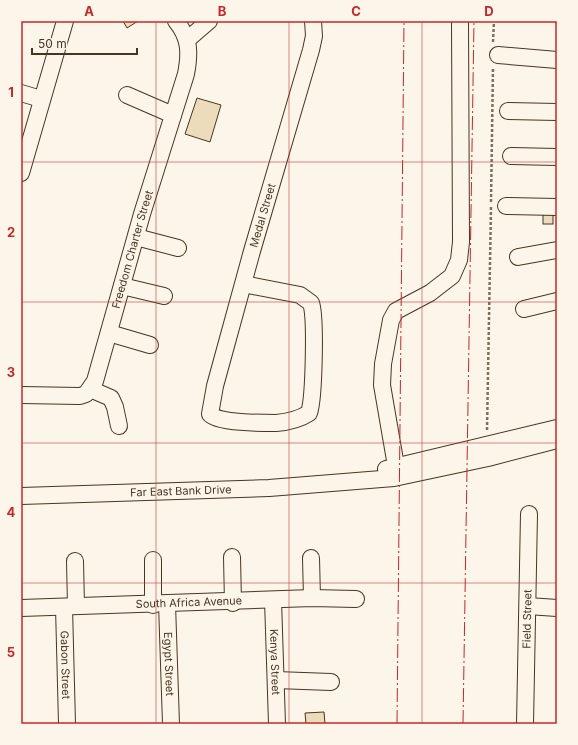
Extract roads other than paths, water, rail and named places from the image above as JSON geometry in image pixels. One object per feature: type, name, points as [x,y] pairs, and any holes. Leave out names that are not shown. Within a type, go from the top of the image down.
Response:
[{"type":"street","points":[[21,173],[41,99],[65,21]]},
{"type":"street","points":[[176,21],[188,39],[209,21]]},
{"type":"street","name":"Medal Street","points":[[243,284],[300,295],[310,303],[313,316],[311,408],[309,413],[303,417],[277,423],[216,419],[211,416],[210,410],[215,386],[243,284],[311,50],[314,36],[313,21]]},
{"type":"street","points":[[396,466],[382,385],[383,364],[391,320],[396,311],[430,293],[452,276],[459,260],[461,236],[460,21]]},
{"type":"street","name":"Freedom Charter Street","points":[[90,390],[95,381],[187,67],[189,48],[188,39]]},
{"type":"street","points":[[495,53],[557,60]]},
{"type":"street","points":[[21,93],[41,99]]},
{"type":"street","points":[[127,95],[172,115]]},
{"type":"street","points":[[508,111],[557,112]]},
{"type":"street","points":[[557,157],[512,159],[557,163]]},
{"type":"street","points":[[506,206],[557,207]]},
{"type":"street","points":[[136,237],[178,248]]},
{"type":"street","points":[[557,250],[519,263],[557,259]]},
{"type":"street","points":[[122,286],[164,296]]},
{"type":"street","points":[[524,309],[557,301]]},
{"type":"street","points":[[109,333],[150,345]]},
{"type":"street","points":[[21,395],[80,396],[90,390],[111,398],[116,407],[119,426]]},
{"type":"street","name":"Far East Bank Drive","points":[[340,482],[396,466],[487,446],[557,428]]},
{"type":"street","name":"Far East Bank Drive","points":[[21,496],[269,488],[402,477],[488,458],[557,440]]},
{"type":"street","name":"Field Street","points":[[525,724],[529,514]]},
{"type":"street","points":[[232,557],[232,602]]},
{"type":"street","points":[[312,558],[312,598]]},
{"type":"street","name":"Egypt Street","points":[[153,560],[160,604],[171,724]]},
{"type":"street","name":"Gabon Street","points":[[67,724],[70,606],[75,561]]},
{"type":"street","name":"South Africa Avenue","points":[[21,608],[232,602],[312,598],[356,599]]},
{"type":"street","name":"Kenya Street","points":[[273,600],[277,724]]},
{"type":"street","points":[[528,606],[557,608]]},
{"type":"street","points":[[276,680],[331,682]]}]
